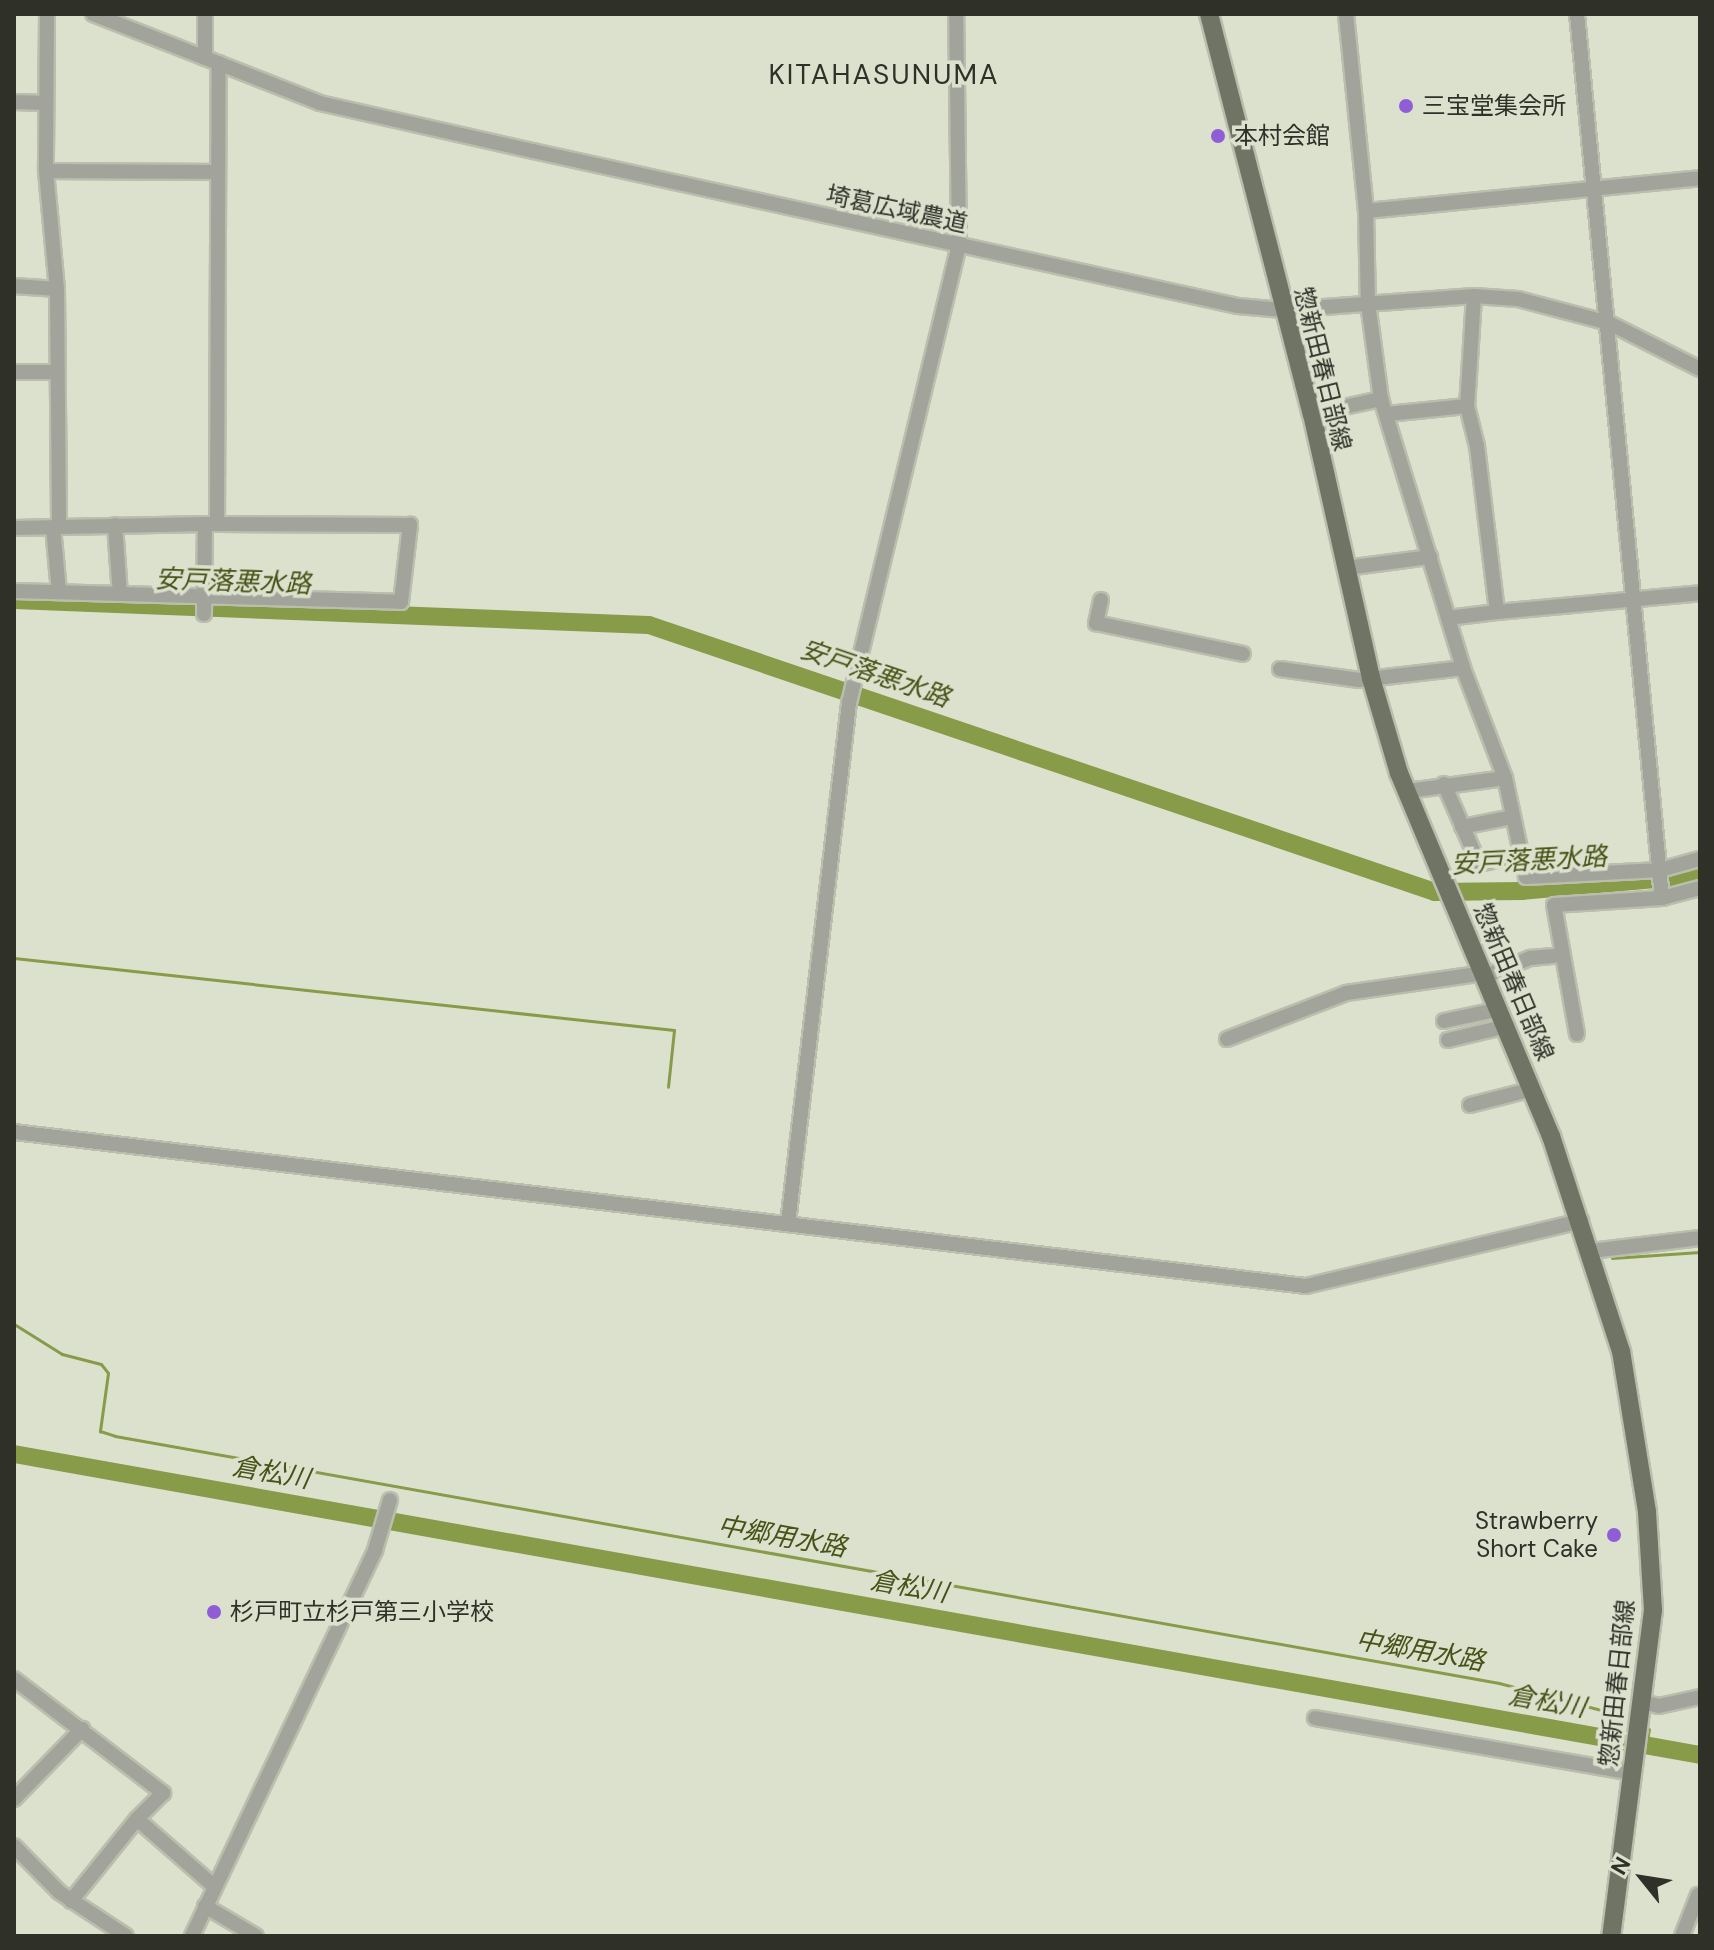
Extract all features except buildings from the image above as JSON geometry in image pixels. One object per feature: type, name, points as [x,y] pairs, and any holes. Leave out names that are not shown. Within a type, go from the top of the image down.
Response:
[{"type":"main road","name":"惣新田春日部線","points":[[1209,14],[1312,414],[1371,678],[1408,791],[1533,1089],[1581,1221],[1621,1351],[1647,1512],[1653,1610],[1611,1936]]},
{"type":"street","points":[[47,14],[46,171],[57,289],[56,527],[59,592]]},
{"type":"street","name":"埼葛広域農道","points":[[93,14],[320,103],[959,245],[1238,306],[1283,310],[1474,296],[1530,302],[1609,323],[1700,369]]},
{"type":"street","points":[[204,614],[211,524],[218,172],[212,61],[205,14]]},
{"type":"street","points":[[788,1223],[849,703],[959,245],[956,14]]},
{"type":"street","points":[[1346,14],[1366,211],[1368,303],[1381,399],[1463,668],[1505,778],[1526,877],[1660,870],[1700,859]]},
{"type":"street","points":[[1577,14],[1662,898]]},
{"type":"street","points":[[14,102],[46,103]]},
{"type":"street","points":[[46,171],[218,172]]},
{"type":"street","points":[[1366,211],[1700,178]]},
{"type":"street","points":[[14,286],[57,289]]},
{"type":"street","points":[[1474,296],[1467,406],[1477,446],[1497,612]]},
{"type":"street","points":[[14,372],[56,372]]},
{"type":"street","points":[[1312,414],[1381,399]]},
{"type":"street","points":[[1387,414],[1467,406]]},
{"type":"street","points":[[14,528],[211,524],[410,525],[401,602],[14,591]]},
{"type":"street","points":[[115,525],[120,594]]},
{"type":"street","points":[[1346,568],[1430,557]]},
{"type":"street","points":[[1448,618],[1700,593]]},
{"type":"street","points":[[1101,600],[1096,623],[1243,654]]},
{"type":"street","points":[[1280,669],[1371,678],[1463,668]]},
{"type":"street","points":[[1408,791],[1505,778]]},
{"type":"street","points":[[1444,784],[1479,864],[1521,855]]},
{"type":"street","points":[[1462,827],[1513,817]]},
{"type":"street","points":[[1577,1034],[1554,905],[1662,898],[1700,888]]},
{"type":"street","points":[[1227,1039],[1346,993],[1485,975],[1530,958],[1563,955]]},
{"type":"street","points":[[1444,1021],[1504,1018]]},
{"type":"street","points":[[1448,1040],[1504,1018]]},
{"type":"street","points":[[1470,1105],[1533,1089]]},
{"type":"street","points":[[14,1132],[1306,1286],[1581,1221]]},
{"type":"street","points":[[1591,1251],[1700,1238]]},
{"type":"street","points":[[192,1936],[379,1541],[390,1500]]},
{"type":"street","points":[[14,1679],[163,1793],[137,1819],[71,1901]]},
{"type":"street","points":[[1641,1711],[1700,1697]]},
{"type":"street","points":[[1315,1718],[1632,1773]]},
{"type":"street","points":[[14,1799],[82,1729]]},
{"type":"street","points":[[137,1819],[215,1887]]},
{"type":"street","points":[[14,1846],[71,1901],[126,1936]]},
{"type":"street","points":[[1682,1936],[1698,1895]]},
{"type":"street","points":[[205,1906],[256,1936]]},
{"type":"waterway","name":"安戸落悪水路","points":[[14,600],[649,625],[1435,892],[1522,891],[1700,875]]},
{"type":"waterway","points":[[14,958],[674,1030],[668,1087]]},
{"type":"waterway","points":[[1612,1258],[1700,1252]]},
{"type":"waterway","name":"中郷用水路","points":[[14,1324],[62,1354],[101,1364],[108,1373],[100,1431],[115,1436],[1499,1683],[1620,1715]]},
{"type":"waterway","name":"倉松川","points":[[14,1454],[1700,1755]]},
{"type":"waterway","points":[[1646,1746],[1649,1729]]},
{"type":"place","name":"三宝堂集会所","points":[[1406,106]]},
{"type":"place","name":"本村会館","points":[[1218,136]]},
{"type":"place","name":"Strawberry Short Cake","points":[[1614,1535]]},
{"type":"place","name":"杉戸町立杉戸第三小学校","points":[[214,1612]]},
{"type":"district","name":"KITAHASUNUMA","points":[[884,75]]}]
